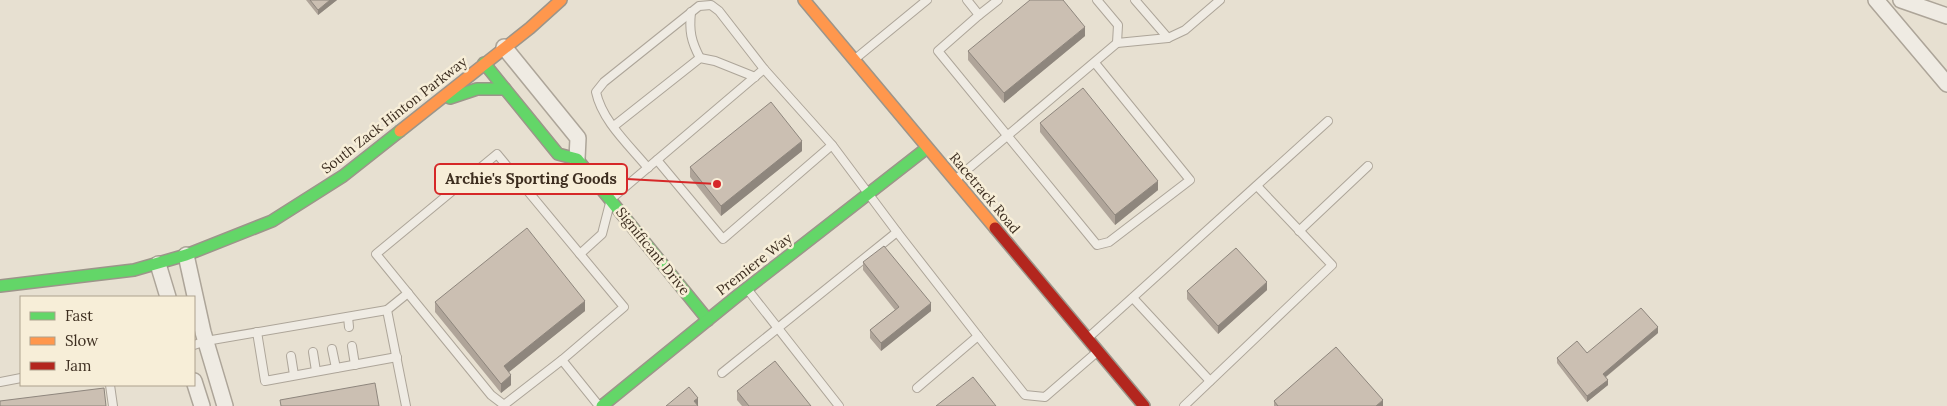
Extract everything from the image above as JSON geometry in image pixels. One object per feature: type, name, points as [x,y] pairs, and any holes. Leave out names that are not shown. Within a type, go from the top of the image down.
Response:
[{"type":"street","name":"South Zack Hinton Parkway","points":[[0,286],[134,270],[186,255],[272,221],[343,176],[530,28],[561,0]]},
{"type":"street","name":"Racetrack Road","points":[[804,0],[1144,406]]},
{"type":"street","points":[[1876,0],[1947,84]]},
{"type":"street","points":[[1901,0],[1947,16]]},
{"type":"street","points":[[504,47],[578,138],[577,159]]},
{"type":"street","name":"Significant Drive","points":[[484,63],[558,154],[577,159],[708,320]]},
{"type":"street","points":[[433,105],[467,91],[493,86],[505,89]]},
{"type":"street","name":"Premiere Way","points":[[600,406],[927,148]]},
{"type":"street","points":[[186,255],[193,296]]},
{"type":"street","points":[[158,264],[168,296]]},
{"type":"street","points":[[195,312],[200,343],[225,406]]},
{"type":"street","points":[[195,384],[202,406]]},
{"type":"lane","points":[[854,60],[927,0]]},
{"type":"lane","points":[[967,0],[979,15]]},
{"type":"lane","points":[[998,0],[938,51],[1097,245],[1109,242],[1190,180],[1095,63]]},
{"type":"lane","points":[[1097,0],[1118,25],[1116,43]]},
{"type":"lane","points":[[1135,0],[1168,38]]},
{"type":"lane","points":[[955,181],[1095,63],[1116,43],[1168,38],[1185,30],[1220,0]]},
{"type":"lane","points":[[648,168],[614,126],[598,102],[596,92],[604,82],[691,12],[699,6],[711,5],[719,11],[764,70],[832,145],[896,232],[1026,395],[1045,397],[1098,351]]},
{"type":"lane","points":[[691,12],[690,39],[700,58]]},
{"type":"lane","points":[[614,126],[700,58],[715,61],[755,77]]},
{"type":"lane","points":[[580,254],[602,234],[611,199],[764,70]]},
{"type":"lane","points":[[1088,339],[1328,122]]},
{"type":"lane","points":[[657,160],[723,239],[832,145]]},
{"type":"lane","points":[[497,154],[624,307],[562,360],[504,405],[492,395],[408,293],[376,254],[497,154]]},
{"type":"lane","points":[[1299,231],[1368,166]]},
{"type":"lane","points":[[1184,406],[1332,266],[1256,186]]},
{"type":"lane","points":[[722,373],[896,232]]},
{"type":"lane","points":[[747,289],[839,406]]},
{"type":"lane","points":[[200,343],[387,310],[408,293]]},
{"type":"lane","points":[[1133,298],[1210,381]]},
{"type":"lane","points":[[387,310],[406,406]]},
{"type":"lane","points":[[348,317],[349,327]]},
{"type":"lane","points":[[327,320],[329,330]]},
{"type":"lane","points":[[308,323],[310,333]]},
{"type":"lane","points":[[286,327],[288,336]]},
{"type":"lane","points":[[257,332],[265,380],[397,357]]},
{"type":"lane","points":[[917,388],[978,336]]},
{"type":"lane","points":[[352,346],[355,365]]},
{"type":"lane","points":[[332,349],[336,368]]},
{"type":"lane","points":[[313,352],[316,371]]},
{"type":"lane","points":[[291,356],[294,375]]},
{"type":"lane","points":[[562,360],[600,406]]},
{"type":"lane","points":[[0,382],[20,378]]},
{"type":"lane","points":[[110,386],[113,406]]},
{"type":"building","points":[[310,0],[330,0],[318,10]]},
{"type":"building","points":[[1030,0],[1063,0],[1085,27],[1004,93],[968,51]]},
{"type":"building","points":[[1083,88],[1158,181],[1115,215],[1040,123]]},
{"type":"building","points":[[771,102],[802,141],[721,206],[690,167]]},
{"type":"building","points":[[527,228],[585,301],[504,366],[511,375],[501,384],[435,302]]},
{"type":"building","points":[[884,246],[931,303],[881,343],[870,330],[899,307],[863,262]]},
{"type":"building","points":[[1236,248],[1267,282],[1218,326],[1187,291]]},
{"type":"building","points":[[1641,308],[1658,327],[1603,374],[1608,380],[1587,396],[1557,358],[1577,341],[1587,353]]},
{"type":"building","points":[[1336,347],[1383,400],[1376,406],[1278,406],[1274,401]]},
{"type":"building","points":[[775,361],[811,406],[749,406],[737,391]]},
{"type":"building","points":[[973,377],[996,406],[936,406]]},
{"type":"building","points":[[375,383],[379,406],[281,406],[280,400]]},
{"type":"building","points":[[689,387],[698,398],[694,401],[698,406],[666,406]]},
{"type":"building","points":[[104,388],[106,406],[0,406],[0,401]]},
{"type":"traffic: fast","points":[[484,63],[558,154],[577,159],[708,320]]},
{"type":"traffic: fast","points":[[450,98],[477,89],[505,89]]},
{"type":"traffic: fast","points":[[0,286],[134,270],[186,255],[272,221],[343,176],[400,131]]},
{"type":"traffic: fast","points":[[602,406],[736,297],[927,148]]},
{"type":"traffic: slow","points":[[400,131],[530,28],[561,0]]},
{"type":"traffic: slow","points":[[804,0],[995,228]]},
{"type":"traffic: jam","points":[[995,228],[1144,406]]},
{"type":"place","name":"Archie's Sporting Goods","points":[[717,184]]}]
